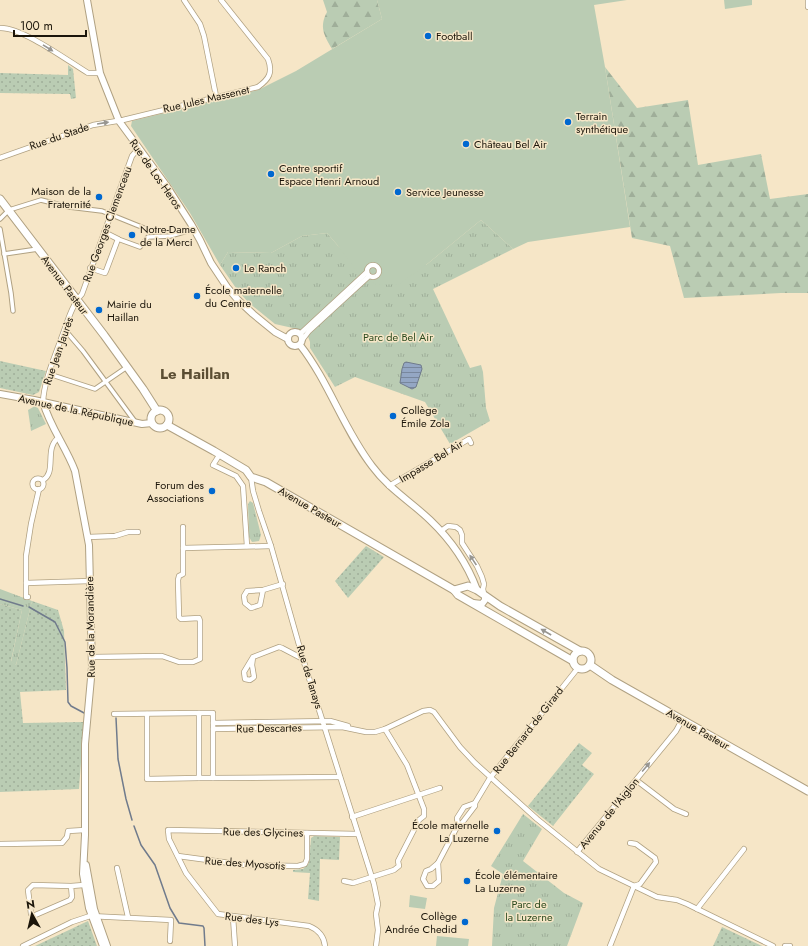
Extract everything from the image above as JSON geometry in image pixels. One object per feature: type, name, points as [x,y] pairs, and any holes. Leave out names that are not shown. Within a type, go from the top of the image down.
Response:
[{"type":"main road","name":"Avenue Pasteur","points":[[0,199],[102,332],[157,411]]},
{"type":"main road","points":[[157,411],[163,411],[168,414],[169,420],[167,425],[159,428],[152,423],[153,415],[157,411]]},
{"type":"main road","name":"Avenue Pasteur","points":[[167,425],[220,454],[246,470],[251,476],[266,482],[454,590],[473,603],[573,661],[578,668]]},
{"type":"main road","name":"Avenue Pasteur","points":[[464,586],[477,590],[535,626],[580,650],[586,651],[590,655],[592,661],[590,665],[612,680],[808,791]]},
{"type":"main road","points":[[454,590],[464,586]]},
{"type":"main road","points":[[573,661],[575,654],[580,650]]},
{"type":"main road","points":[[578,668],[585,668],[590,665]]},
{"type":"street","name":"Rue de Los Heros","points":[[87,0],[100,73],[119,121],[166,186],[194,229],[211,263],[234,296],[275,332],[288,338],[289,343],[293,346],[301,339]]},
{"type":"street","points":[[186,0],[200,24],[204,36],[216,96]]},
{"type":"street","name":"Rue Jules Massenet","points":[[119,121],[216,96],[258,87],[266,81],[271,67],[268,59],[221,0]]},
{"type":"street","points":[[808,0],[808,7]]},
{"type":"street","points":[[0,28],[7,28],[21,33],[88,73],[100,73]]},
{"type":"street","name":"Rue du Stade","points":[[0,158],[93,125],[119,121]]},
{"type":"street","name":"Rue Georges Clemenceau","points":[[76,300],[82,294],[90,268],[132,156],[138,149]]},
{"type":"street","points":[[0,219],[8,210],[41,200],[69,207],[102,212],[144,228]]},
{"type":"street","points":[[0,229],[13,311]]},
{"type":"street","points":[[104,232],[140,247],[148,237],[170,236],[194,229]]},
{"type":"street","points":[[90,268],[105,273],[118,239]]},
{"type":"street","points":[[4,254],[39,249]]},
{"type":"street","points":[[301,339],[368,274]]},
{"type":"street","name":"Rue Jean Jaurès","points":[[43,402],[43,395],[49,374],[76,300]]},
{"type":"street","points":[[65,330],[137,423]]},
{"type":"street","points":[[288,338],[290,334],[294,332],[301,339],[360,448],[375,470],[390,486],[441,531],[464,561],[477,590]]},
{"type":"street","points":[[49,374],[95,389],[106,383],[127,367]]},
{"type":"street","name":"Avenue de la République","points":[[0,394],[142,424],[152,423]]},
{"type":"street","name":"Rue de la Morandière","points":[[43,402],[47,416],[72,461],[88,537],[92,667],[85,744],[85,830],[83,874],[87,901],[107,946]]},
{"type":"street","points":[[28,597],[26,597],[26,556],[31,524],[39,489],[43,486],[43,480],[47,477],[51,462],[51,447],[58,438]]},
{"type":"street","name":"Impasse Bel Air","points":[[390,486],[469,439],[471,443]]},
{"type":"street","points":[[220,454],[214,465],[236,476],[243,486],[247,546]]},
{"type":"street","name":"Rue de Tanays","points":[[251,476],[253,491],[271,546],[303,659],[372,877],[378,904],[376,914],[378,930],[376,946]]},
{"type":"street","points":[[39,489],[34,487],[33,482],[37,479],[43,480]]},
{"type":"street","points":[[441,531],[448,526],[452,526],[460,530],[462,535],[462,544],[477,566],[482,577],[486,600],[482,604],[473,603]]},
{"type":"street","points":[[91,657],[162,656],[179,662],[193,662],[200,659],[199,618],[181,619],[179,617],[178,580],[179,576],[183,574],[183,527]]},
{"type":"street","points":[[88,537],[115,536],[128,532],[138,532]]},
{"type":"street","points":[[183,548],[271,546]]},
{"type":"street","points":[[464,586],[470,579],[471,574]]},
{"type":"street","points":[[26,583],[90,581]]},
{"type":"street","points":[[263,590],[260,605],[251,608],[245,603],[244,596],[247,591],[263,590],[282,584]]},
{"type":"street","points":[[253,657],[282,648],[303,659]]},
{"type":"street","name":"Rue Bernard de Girard","points":[[578,668],[490,778],[578,852]]},
{"type":"street","points":[[358,730],[375,732],[385,729],[423,711],[430,710],[437,714],[460,747],[490,778],[475,803],[475,806],[462,823],[458,825],[438,863],[424,874],[423,882],[427,886],[433,886],[439,882],[438,863]]},
{"type":"street","points":[[199,713],[199,778]]},
{"type":"street","points":[[114,714],[213,713],[213,778]]},
{"type":"street","points":[[147,714],[147,779],[340,777]]},
{"type":"street","name":"Avenue de l'Aiglon","points":[[682,720],[676,731],[578,852],[605,872],[634,886],[657,897],[677,900],[773,946]]},
{"type":"street","name":"Rue Descartes","points":[[213,723],[323,721],[336,722],[358,730]]},
{"type":"street","name":"Rue Descartes","points":[[213,729],[342,727],[358,730]]},
{"type":"street","points":[[344,881],[353,883],[394,870],[399,866],[398,861],[419,820],[424,816],[424,809],[407,765],[385,729]]},
{"type":"street","points":[[636,780],[674,809],[686,814]]},
{"type":"street","points":[[352,817],[440,788]]},
{"type":"street","points":[[458,825],[457,818],[464,807],[475,803]]},
{"type":"street","points":[[0,844],[62,843],[67,837],[68,831],[85,830]]},
{"type":"street","name":"Rue des Glycines","points":[[168,830],[358,834]]},
{"type":"street","name":"Rue des Lys","points":[[168,830],[169,839],[186,874],[218,914],[309,926],[321,934],[325,946]]},
{"type":"street","name":"Rue des Myosotis","points":[[178,856],[245,865],[298,866],[305,864],[307,859],[307,833]]},
{"type":"street","points":[[610,946],[634,886],[640,884],[656,862],[655,858],[636,844],[630,843]]},
{"type":"street","points":[[697,909],[744,849]]},
{"type":"street","name":"Rue de la Morandière","points":[[84,860],[94,916],[103,946]]},
{"type":"street","points":[[117,868],[128,917]]},
{"type":"street","points":[[71,886],[72,897],[70,900],[33,916],[31,914],[28,890],[29,887],[33,885],[84,885]]},
{"type":"street","points":[[23,946],[72,922],[94,916],[171,920],[170,940]]},
{"type":"street","points":[[233,917],[235,946]]},
{"type":"street","points":[[785,946],[790,946]]},
{"type":"green space","points":[[323,0],[377,0],[382,19],[332,49],[323,27],[323,22],[327,12]]},
{"type":"green space","points":[[377,0],[627,0],[594,5],[630,227],[528,242],[513,249],[481,220],[426,265],[399,284],[377,285],[359,274],[327,233],[302,236],[271,253],[228,252],[220,265],[190,213],[131,126],[132,121],[258,90],[296,71],[382,19]]},
{"type":"green space","points":[[724,0],[752,0],[752,5],[725,9]]},
{"type":"green space","points":[[68,65],[73,69],[76,98],[71,99],[70,94],[0,93],[0,73],[68,75]]},
{"type":"green space","points":[[605,67],[637,108],[688,100],[698,165],[761,154],[770,199],[808,194],[808,293],[684,298],[670,246],[632,238]]},
{"type":"green space","name":"Parc de Bel Air","points":[[481,220],[513,249],[433,289],[470,368],[481,365],[486,408],[490,421],[450,444],[425,402],[355,377],[335,387],[310,348],[310,342],[306,331],[275,324],[249,303],[238,291],[220,265],[228,252],[271,253],[302,236],[327,233],[339,247],[426,265]]},
{"type":"green space","points":[[0,361],[46,371],[39,392],[33,395],[0,388]]},
{"type":"green space","points":[[35,406],[38,408],[46,424],[31,431],[28,410]]},
{"type":"green space","points":[[250,501],[253,503],[261,535],[259,541],[252,542],[249,537],[248,504]]},
{"type":"green space","points":[[366,546],[384,557],[348,598],[335,581]]},
{"type":"green space","points":[[0,589],[32,601],[16,665],[11,662],[22,610],[0,604]]},
{"type":"green space","points":[[32,601],[58,610],[64,631],[66,690],[20,692],[23,723],[84,722],[79,789],[0,792],[0,604],[22,610],[11,661],[16,665]]},
{"type":"green space","points":[[579,743],[592,753],[582,765],[594,774],[553,826],[528,806]]},
{"type":"green space","name":"Parc de la Luzerne","points":[[523,814],[542,829],[523,861],[564,893],[583,903],[567,946],[492,946],[494,908],[503,874],[491,866]]},
{"type":"green space","points":[[314,836],[340,837],[339,860],[320,859],[319,901],[308,899],[310,873],[293,872],[293,870],[303,869],[309,863],[311,838]]},
{"type":"green space","points":[[410,895],[427,898],[425,909],[409,907]]},
{"type":"green space","points":[[88,921],[97,946],[35,946]]},
{"type":"green space","points":[[722,927],[762,946],[713,946]]},
{"type":"green space","points":[[437,936],[469,939],[468,946],[436,946]]},
{"type":"water","points":[[406,362],[421,365],[422,369],[416,387],[412,389],[400,383],[402,369],[404,363]]},
{"type":"waterway","points":[[0,599],[23,606]]},
{"type":"waterway","points":[[29,607],[55,622],[65,642],[68,702],[71,706],[86,714]]},
{"type":"waterway","points":[[116,718],[118,759],[132,820]]},
{"type":"waterway","points":[[134,826],[141,845],[155,865],[170,908],[179,923],[203,926],[205,946]]},
{"type":"place","name":"Football","points":[[428,36]]},
{"type":"place","name":"Terrain synthétique","points":[[568,122]]},
{"type":"place","name":"Château Bel Air","points":[[466,144]]},
{"type":"place","name":"Centre sportif Espace Henri Arnoud","points":[[271,174]]},
{"type":"place","name":"Service Jeunesse","points":[[398,192]]},
{"type":"place","name":"Maison de la Fraternité","points":[[99,197]]},
{"type":"place","name":"Notre-Dame de la Merci","points":[[132,235]]},
{"type":"place","name":"Le Ranch","points":[[236,268]]},
{"type":"place","name":"École maternelle du Centre","points":[[197,296]]},
{"type":"place","name":"Mairie du Haillan","points":[[99,310]]},
{"type":"place","name":"Collège Émile Zola","points":[[393,416]]},
{"type":"place","name":"Forum des Associations","points":[[212,491]]},
{"type":"place","name":"École maternelle La Luzerne","points":[[497,831]]},
{"type":"place","name":"École élémentaire La Luzerne","points":[[467,881]]},
{"type":"place","name":"Collège Andrée Chedid","points":[[465,922]]},
{"type":"district","name":"Le Haillan","points":[[195,374]]}]
